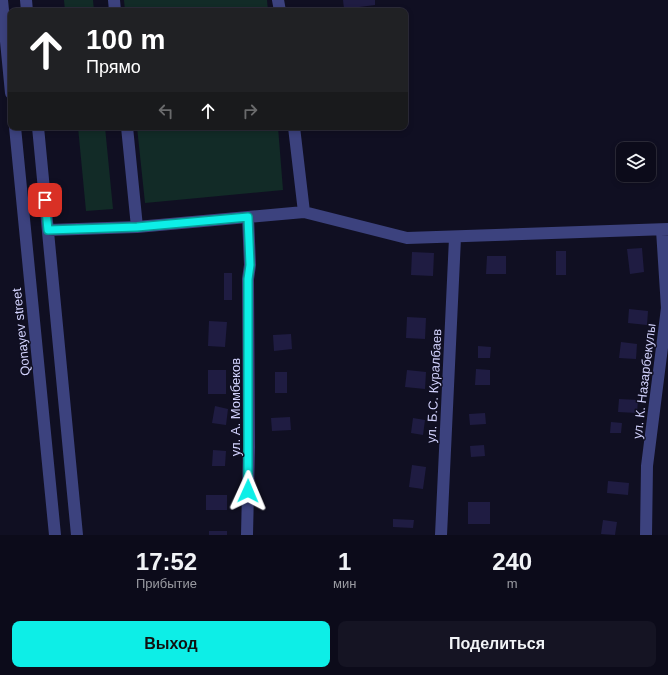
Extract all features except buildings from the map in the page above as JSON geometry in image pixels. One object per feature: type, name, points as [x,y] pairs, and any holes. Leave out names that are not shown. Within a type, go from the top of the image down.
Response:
[{"type":"street","points":[[2,0],[8,86]]},
{"type":"street","name":"Qonayev street","points":[[15,130],[55,535]]},
{"type":"street","points":[[38,130],[77,535]]},
{"type":"street","points":[[127,130],[137,227]]},
{"type":"street","points":[[294,130],[304,212]]},
{"type":"street","points":[[48,230],[137,227],[304,212],[408,238],[455,238],[665,230]]},
{"type":"street","name":"ул. А. Момбеков","points":[[247,535],[249,447],[248,279],[250,265],[248,217]]},
{"type":"street","name":"ул. К. Назарбекулы","points":[[646,535],[647,466],[667,308],[665,230]]},
{"type":"street","name":"ул. Б.С. Куралбаев","points":[[441,535],[455,238]]},
{"type":"green space","points":[[64,0],[93,0],[94,8],[65,8]]},
{"type":"green space","points":[[124,0],[267,0],[268,8],[125,8]]},
{"type":"green space","points":[[78,130],[105,130],[113,209],[86,211]]},
{"type":"green space","points":[[137,130],[278,130],[283,190],[145,203]]},
{"type":"route","points":[[45,200],[48,230],[137,227],[248,217],[250,265],[248,279],[248,491]]}]
